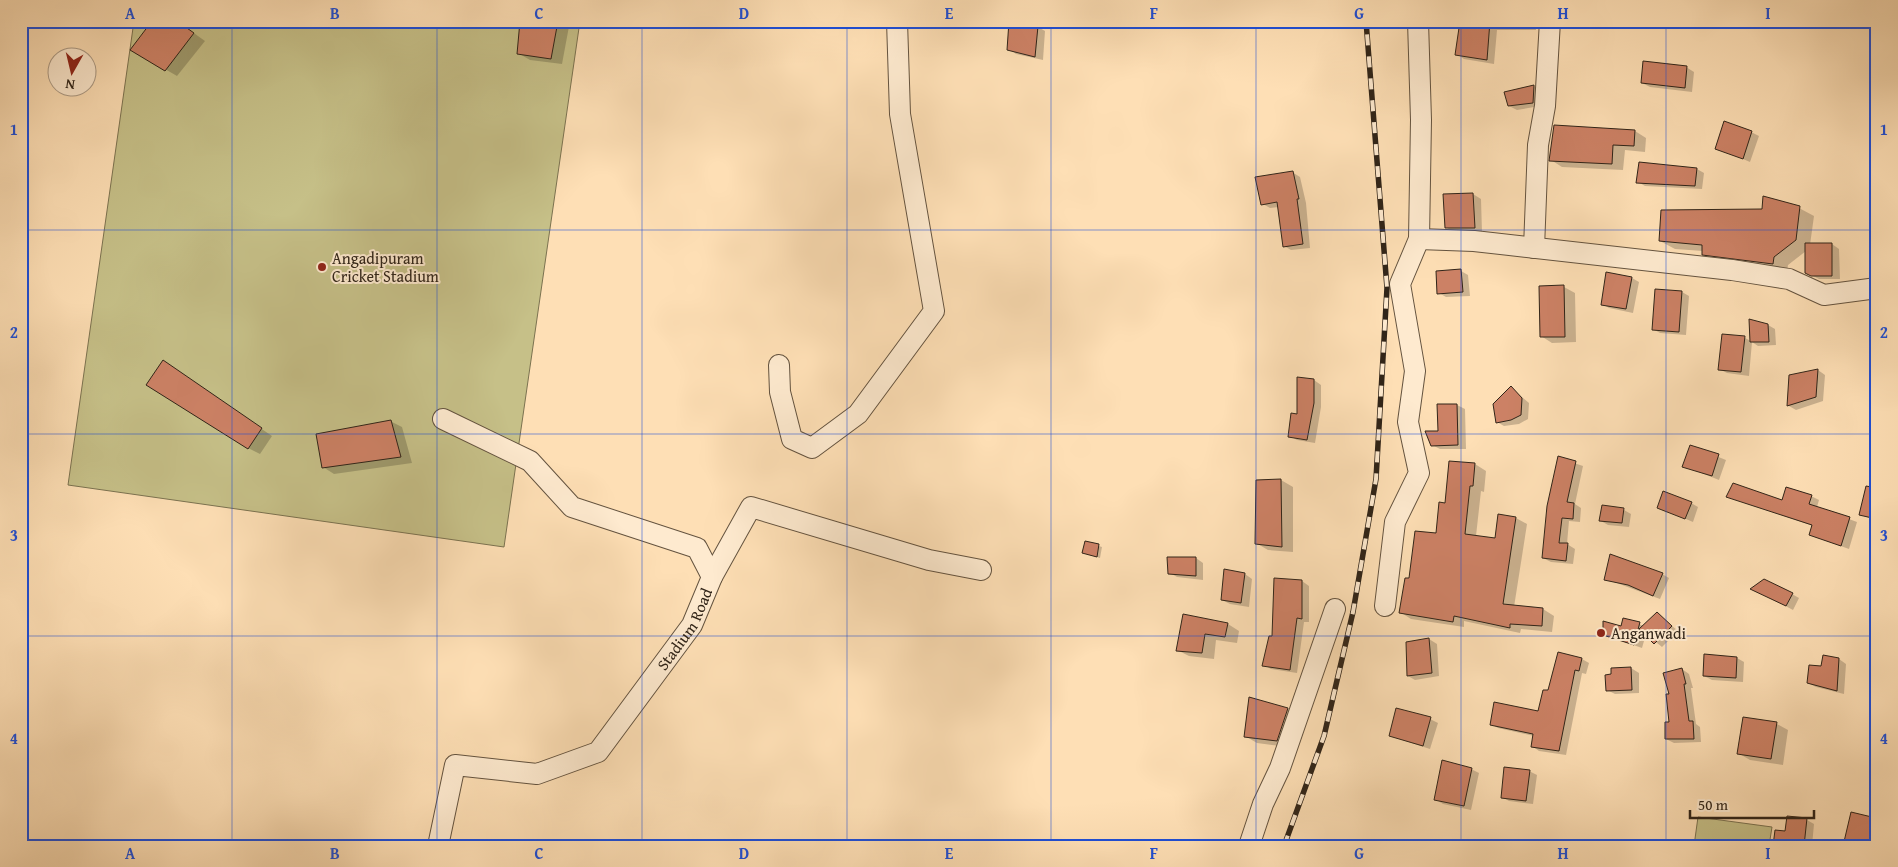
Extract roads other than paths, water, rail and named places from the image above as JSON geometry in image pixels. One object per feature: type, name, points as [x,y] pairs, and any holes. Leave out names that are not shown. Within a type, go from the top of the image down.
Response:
[{"type":"street","points":[[779,365],[780,392],[792,439],[812,448],[858,414],[934,311],[900,114],[897,21]]},
{"type":"street","points":[[1385,606],[1395,522],[1419,473],[1408,422],[1415,370],[1400,284],[1418,239],[1421,120],[1418,21]]},
{"type":"street","points":[[1534,248],[1538,145],[1545,106],[1550,21]]},
{"type":"street","points":[[1418,239],[1474,241],[1760,275],[1789,279],[1824,295],[1877,288]]},
{"type":"street","name":"Stadium Road","points":[[438,846],[455,765],[537,774],[598,752],[692,625],[712,577],[697,548],[572,508],[530,461],[443,419]]},
{"type":"street","points":[[712,577],[751,507],[929,560],[981,570]]},
{"type":"street","points":[[1249,846],[1263,804],[1280,768],[1335,609]]},
{"type":"railway","points":[[1284,846],[1324,736],[1353,612],[1376,479],[1387,288],[1366,21]]},
{"type":"place","name":"Angadipuram Cricket Stadium","points":[[322,267]]},
{"type":"place","name":"Anganwadi","points":[[1601,633]]}]
